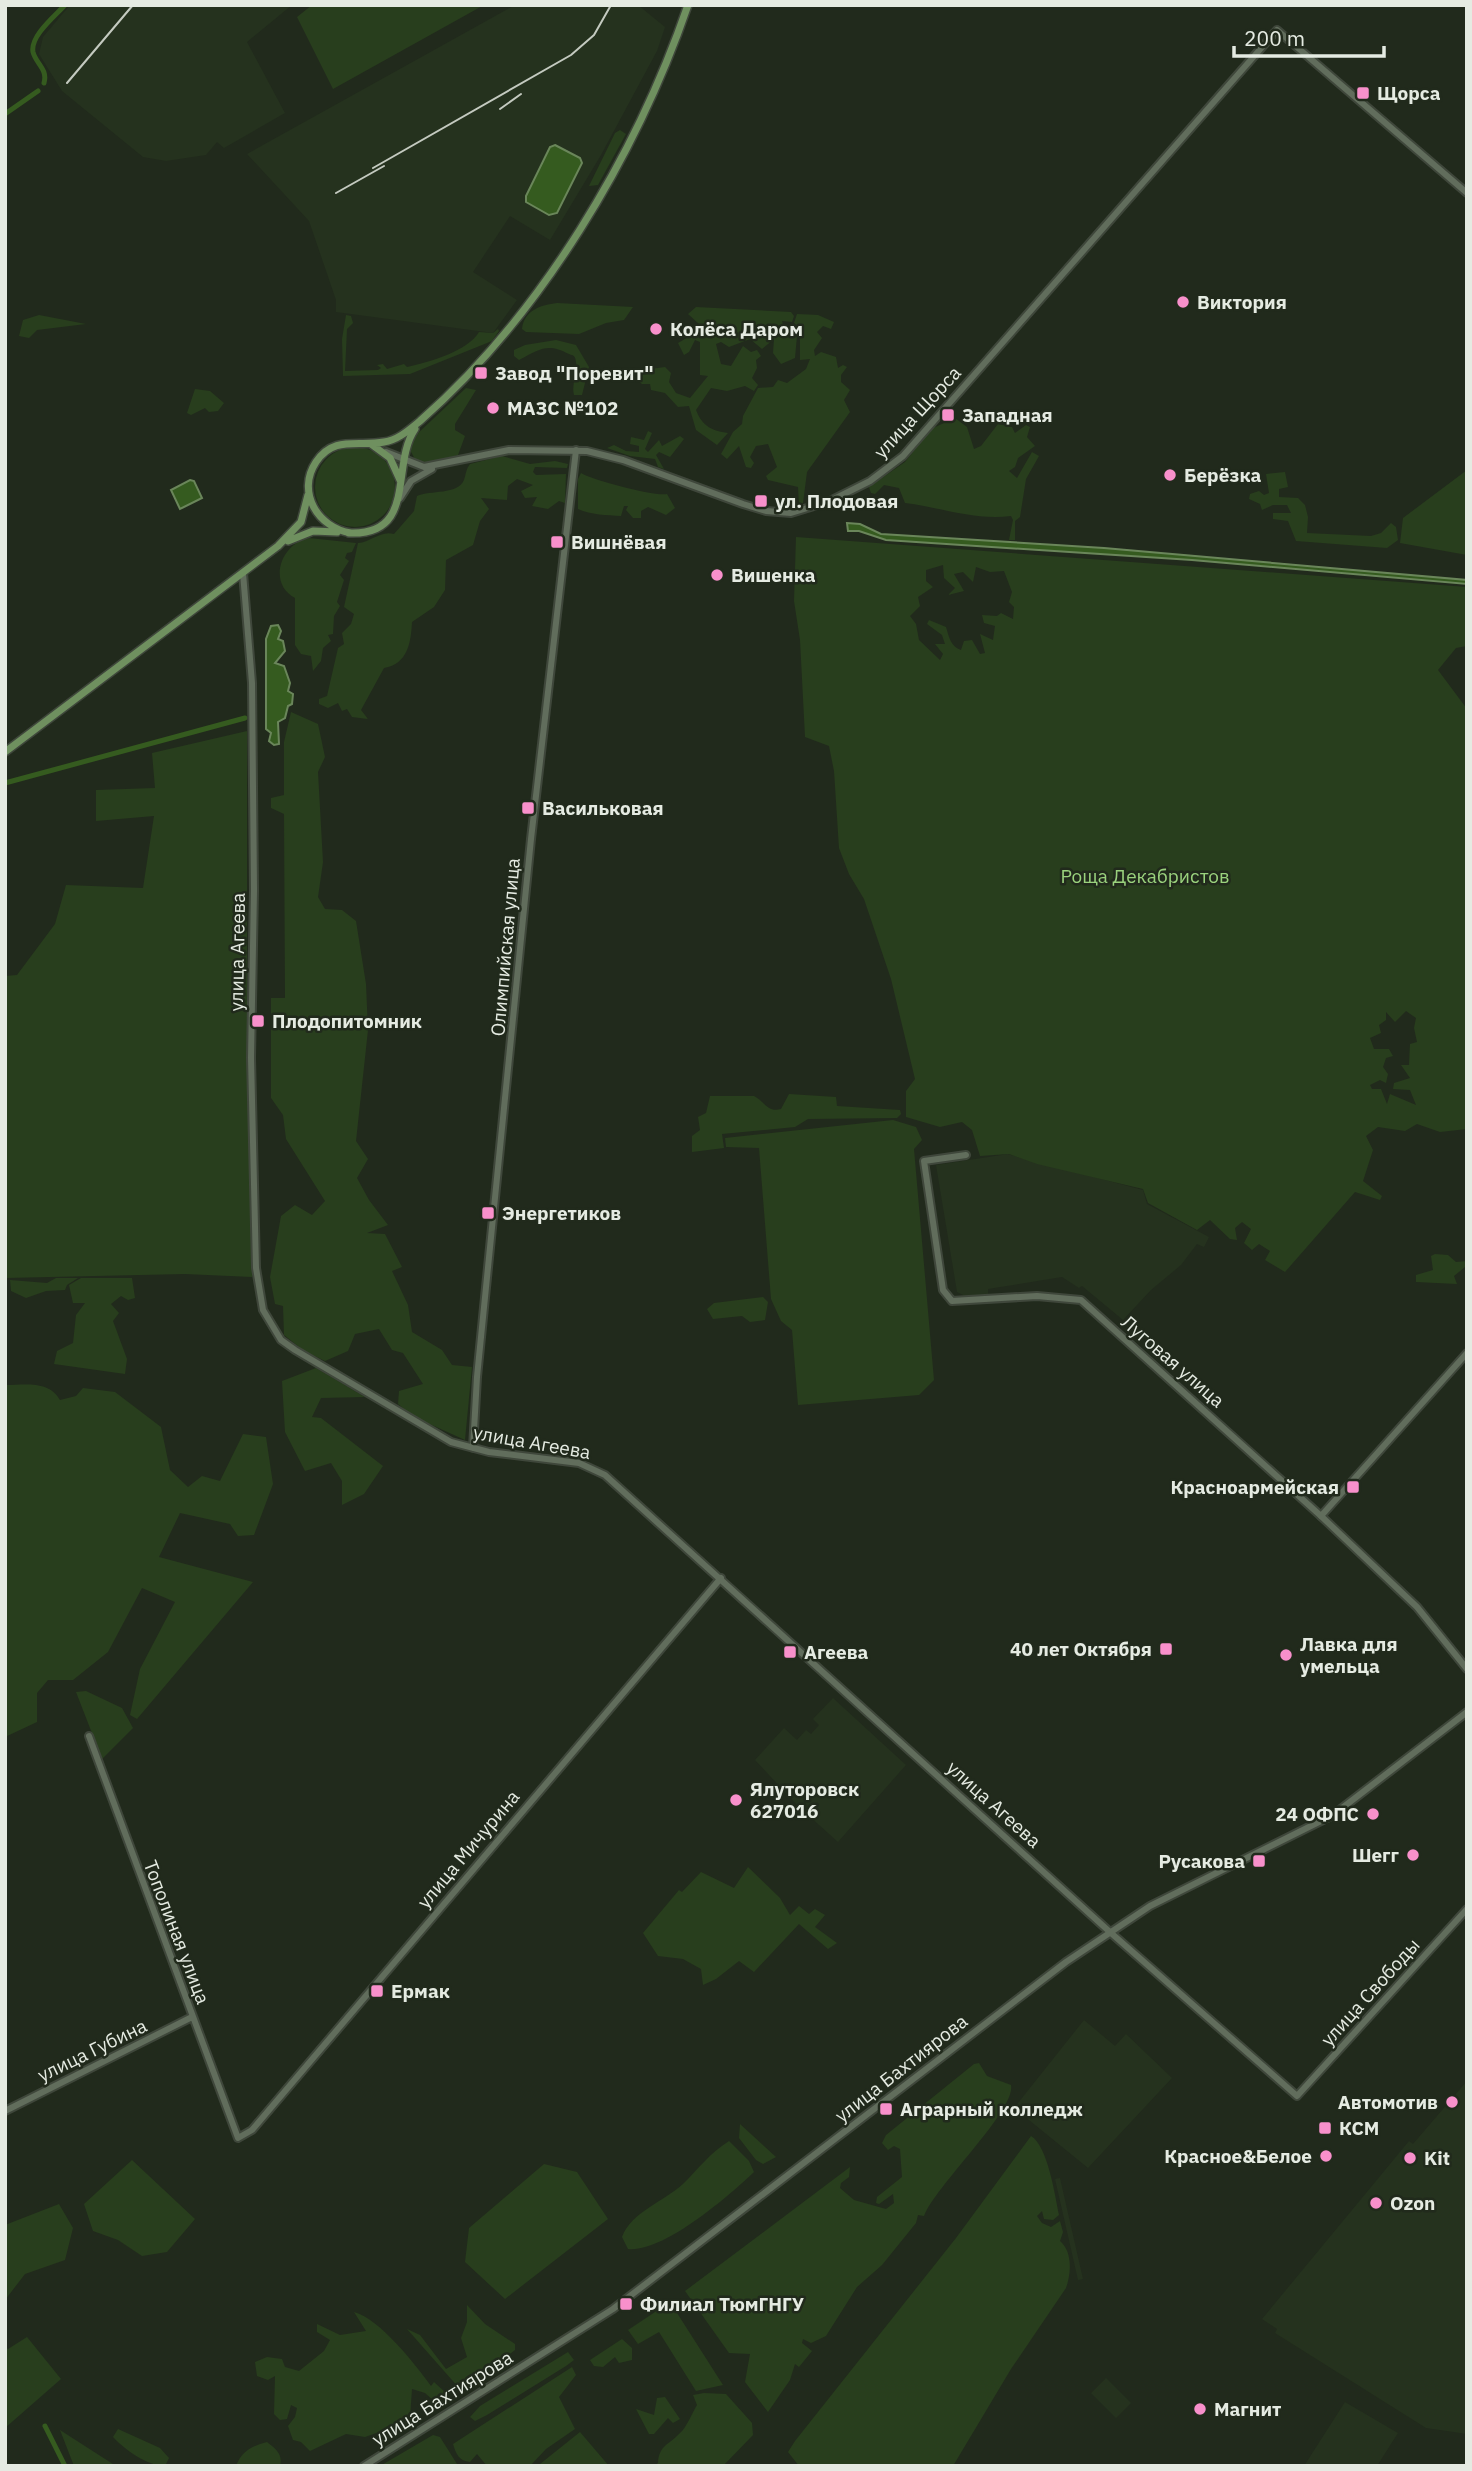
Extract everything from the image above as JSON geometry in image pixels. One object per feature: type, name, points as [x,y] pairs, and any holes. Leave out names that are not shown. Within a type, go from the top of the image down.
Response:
[{"type":"main road","points":[[5,752],[278,546],[301,522],[314,465],[328,450],[347,442],[367,443],[396,439],[422,419],[495,345],[540,288],[639,123],[688,5]]},
{"type":"main road","points":[[278,546],[313,531],[351,533],[379,526],[397,505],[409,438],[422,419]]},
{"type":"main road","points":[[367,443],[382,450],[396,467],[401,489]]},
{"type":"main road","points":[[309,488],[312,503],[320,517],[336,529],[351,533]]},
{"type":"street","name":"улица Щорса","points":[[446,463],[509,450],[576,450],[623,460],[734,501],[779,513],[804,510],[870,481],[903,456],[1278,30],[1467,193]]},
{"type":"street","points":[[382,450],[424,467],[446,463]]},
{"type":"street","name":"Олимпийская улица","points":[[472,1448],[531,839],[576,450]]},
{"type":"street","points":[[397,505],[407,485],[415,477],[446,463]]},
{"type":"street","name":"улица Агеева","points":[[243,573],[252,683],[252,1070],[256,1268],[261,1303],[272,1328],[295,1350],[421,1427],[451,1442],[472,1448],[579,1463],[594,1468],[622,1489],[1111,1933],[1297,2096]]},
{"type":"street","name":"Луговая улица","points":[[966,1156],[924,1161],[943,1290],[952,1301],[1037,1296],[1081,1300],[1418,1607],[1467,1669]]},
{"type":"street","points":[[1321,1516],[1467,1353]]},
{"type":"street","name":"улица Мичурина","points":[[237,2138],[252,2130],[720,1578]]},
{"type":"street","name":"улица Бахтиярова","points":[[364,2466],[613,2309],[1001,2010],[1150,1906],[1333,1815],[1467,1712]]},
{"type":"street","name":"Тополиная улица","points":[[89,1736],[237,2138]]},
{"type":"street","name":"улица Свободы","points":[[1297,2096],[1467,1909]]},
{"type":"street","name":"улица Губина","points":[[5,2111],[192,2017]]},
{"type":"shaded area","points":[[70,5],[292,5],[247,42],[285,113],[224,148],[217,142],[206,155],[166,161],[143,157],[62,91],[39,54],[43,37]]},
{"type":"shaded area","points":[[515,5],[638,5],[665,27],[657,51],[601,155],[550,240],[510,216],[473,272],[517,300],[493,333],[336,312],[336,300],[309,221],[247,154]]},
{"type":"shaded area","points":[[555,145],[580,158],[582,163],[557,213],[549,215],[526,202],[526,196],[550,147]]},
{"type":"shaded area","points":[[190,480],[194,481],[202,498],[180,509],[171,490]]},
{"type":"shaded area","points":[[847,523],[860,524],[881,534],[1104,548],[1467,580],[1467,584],[1192,560],[886,540],[859,531],[848,531]]},
{"type":"shaded area","points":[[278,625],[281,631],[278,639],[283,641],[285,651],[275,663],[284,666],[290,683],[288,691],[293,694],[292,704],[288,706],[285,718],[278,722],[279,744],[274,745],[269,741],[271,733],[266,729],[266,639],[271,626]]},
{"type":"shaded area","points":[[1008,1154],[1143,1190],[1147,1204],[1209,1237],[1204,1247],[1197,1244],[1181,1265],[1151,1290],[1123,1320],[1082,1286],[1079,1288],[1062,1277],[988,1289],[988,1295],[967,1297],[957,1292],[936,1165]]},
{"type":"shaded area","points":[[833,1698],[906,1765],[838,1842],[799,1807],[755,1760],[784,1728],[797,1740],[806,1730],[811,1734],[819,1725],[813,1719]]},
{"type":"shaded area","points":[[1084,2020],[1115,2046],[1126,2034],[1172,2078],[1088,2168],[1014,2108]]},
{"type":"shaded area","points":[[1467,2081],[1467,2434],[1426,2428],[1275,2333],[1277,2329],[1262,2319],[1409,2141],[1413,2144]]},
{"type":"shaded area","points":[[1060,2178],[1083,2279],[1078,2280],[1055,2179]]},
{"type":"shaded area","points":[[1106,2378],[1131,2403],[1116,2418],[1091,2393]]},
{"type":"shaded area","points":[[1345,2402],[1398,2433],[1377,2466],[1304,2466]]},
{"type":"green space","points":[[312,5],[484,5],[333,89],[297,17]]},
{"type":"green space","points":[[620,130],[626,134],[598,185],[589,186],[615,133]]},
{"type":"green space","points":[[557,303],[633,307],[624,320],[606,323],[579,334],[526,332],[522,329],[530,313],[539,307]]},
{"type":"green space","points":[[696,307],[791,312],[794,316],[792,322],[782,321],[784,328],[791,326],[797,336],[795,358],[781,364],[773,353],[774,339],[762,349],[750,339],[729,347],[721,342],[716,344],[721,364],[731,366],[743,346],[751,352],[757,350],[761,356],[756,360],[757,368],[752,378],[758,385],[754,391],[745,386],[727,391],[711,388],[696,410],[708,427],[728,433],[717,445],[696,430],[689,406],[678,407],[665,393],[651,390],[650,384],[642,384],[633,377],[636,371],[665,367],[671,373],[669,382],[676,393],[690,398],[708,376],[700,375],[700,342],[695,340],[689,352],[684,355],[678,343],[690,336],[699,324],[688,314]]},
{"type":"green space","points":[[797,314],[818,315],[834,322],[831,329],[823,326],[817,332],[822,338],[814,350],[815,356],[821,352],[836,357],[838,368],[843,365],[847,367],[841,375],[841,382],[850,390],[844,400],[850,412],[807,472],[803,503],[799,504],[798,487],[768,480],[766,476],[777,467],[768,444],[756,446],[750,457],[754,463],[751,468],[746,467],[739,446],[727,459],[721,454],[733,432],[742,424],[743,416],[758,388],[773,387],[778,380],[787,383],[806,369],[810,359],[800,360],[800,328],[794,323]]},
{"type":"green space","points":[[39,315],[86,324],[37,330],[29,338],[19,336],[23,320]]},
{"type":"green space","points":[[346,315],[351,316],[353,323],[347,329],[345,371],[378,370],[381,368],[377,365],[383,364],[387,369],[404,364],[407,367],[416,365],[457,350],[474,339],[479,332],[499,331],[492,341],[410,374],[343,376],[342,339]]},
{"type":"green space","points":[[556,340],[576,345],[589,367],[582,395],[574,395],[576,366],[573,356],[544,348],[519,360],[514,356],[514,350],[525,345]]},
{"type":"green space","points":[[466,388],[476,390],[455,424],[455,430],[465,436],[458,455],[427,463],[416,461],[410,450],[416,435]]},
{"type":"green space","points":[[195,389],[210,391],[224,403],[218,411],[209,412],[205,408],[191,415],[187,413]]},
{"type":"green space","points":[[955,418],[967,427],[974,449],[981,446],[998,424],[1012,427],[1015,433],[1026,425],[1030,427],[1027,437],[1035,446],[1018,458],[1015,467],[1009,471],[1017,478],[1032,452],[1039,456],[1026,479],[1020,517],[1015,521],[1015,540],[1009,540],[1013,520],[1011,516],[984,517],[905,503],[899,488],[884,485],[875,494],[871,493],[869,487],[905,462],[931,429]]},
{"type":"green space","points":[[648,431],[652,433],[645,449],[648,452],[659,440],[662,446],[680,436],[684,439],[670,457],[659,452],[656,455],[664,469],[658,467],[655,459],[630,456],[607,448],[614,445],[626,451],[639,452],[639,446],[630,444],[631,437],[644,440]]},
{"type":"green space","points":[[355,447],[370,450],[383,459],[392,472],[395,487],[392,502],[383,515],[370,524],[355,527],[340,524],[327,515],[318,502],[315,487],[318,472],[327,459],[340,450]]},
{"type":"green space","points":[[502,456],[530,464],[555,461],[568,464],[567,468],[535,467],[533,472],[536,475],[566,474],[565,503],[559,501],[548,509],[532,506],[537,497],[525,498],[521,491],[533,485],[517,479],[508,486],[507,500],[481,498],[489,509],[480,521],[473,545],[446,560],[445,590],[434,607],[412,622],[411,637],[403,657],[392,666],[384,668],[361,710],[368,719],[352,717],[347,709],[342,711],[338,703],[328,708],[319,704],[319,699],[327,696],[338,648],[344,644],[342,633],[351,624],[354,614],[344,607],[358,543],[389,533],[394,534],[414,511],[417,496],[456,488],[464,480],[470,464]]},
{"type":"green space","points":[[1467,470],[1467,555],[1400,543],[1403,518]]},
{"type":"green space","points":[[1285,472],[1288,487],[1279,489],[1279,497],[1298,498],[1305,505],[1308,517],[1307,533],[1371,536],[1381,533],[1391,523],[1396,527],[1398,540],[1387,548],[1296,541],[1288,521],[1273,519],[1273,513],[1291,513],[1287,505],[1273,505],[1262,510],[1260,504],[1249,499],[1250,494],[1259,491],[1264,495],[1269,493],[1266,474]]},
{"type":"green space","points":[[581,473],[624,487],[667,494],[675,508],[666,515],[648,507],[641,511],[641,518],[633,518],[626,510],[628,506],[624,506],[621,516],[583,511],[578,509],[578,479]]},
{"type":"green space","name":"Роща Декабристов","points":[[796,537],[1467,587],[1467,646],[1456,648],[1438,670],[1467,709],[1467,1129],[1440,1132],[1417,1124],[1405,1131],[1378,1127],[1366,1136],[1373,1150],[1363,1181],[1382,1196],[1380,1200],[1355,1192],[1285,1272],[1265,1260],[1270,1251],[1259,1244],[1252,1250],[1244,1243],[1251,1229],[1242,1222],[1235,1228],[1237,1240],[1230,1239],[1210,1220],[1197,1230],[1148,1203],[1143,1189],[1037,1164],[1009,1154],[980,1156],[972,1130],[962,1122],[940,1127],[906,1117],[906,1091],[915,1079],[891,979],[864,899],[849,874],[839,848],[834,771],[829,746],[805,737],[800,640],[794,601]],"holes":[[[943,565],[944,578],[955,588],[948,595],[964,591],[954,574],[963,572],[973,582],[976,567],[990,572],[1004,571],[1012,592],[1009,602],[1014,607],[1013,619],[1001,613],[997,616],[982,615],[984,623],[995,626],[993,640],[980,634],[985,653],[980,654],[972,640],[964,641],[961,650],[958,649],[951,641],[946,627],[929,620],[927,624],[942,635],[945,644],[935,644],[943,654],[940,660],[919,640],[916,624],[910,616],[920,606],[918,597],[933,587],[926,581],[926,570]],[[1406,1011],[1416,1018],[1414,1028],[1417,1042],[1410,1044],[1409,1065],[1401,1065],[1410,1078],[1394,1083],[1393,1089],[1410,1090],[1416,1105],[1390,1094],[1387,1104],[1381,1089],[1372,1089],[1370,1085],[1380,1080],[1386,1083],[1388,1074],[1383,1067],[1386,1058],[1393,1056],[1389,1049],[1374,1049],[1370,1038],[1381,1033],[1379,1025],[1386,1020],[1386,1012],[1395,1022]]]},
{"type":"green space","points":[[309,538],[356,543],[352,552],[347,553],[345,558],[349,561],[340,575],[344,580],[337,602],[340,606],[334,616],[333,634],[328,635],[331,641],[323,648],[321,661],[313,671],[311,656],[301,654],[295,645],[295,598],[281,583],[280,574],[281,564],[291,547]]},
{"type":"green space","points":[[291,712],[318,724],[325,757],[318,772],[323,862],[318,897],[325,909],[342,910],[356,921],[366,984],[368,1030],[356,1141],[368,1159],[357,1178],[388,1225],[367,1233],[385,1234],[402,1267],[392,1271],[408,1305],[412,1332],[442,1350],[452,1365],[472,1367],[465,1440],[412,1416],[398,1404],[399,1391],[423,1384],[403,1353],[392,1350],[379,1329],[355,1334],[348,1351],[325,1361],[304,1351],[284,1335],[283,1306],[275,1304],[270,1277],[281,1216],[295,1205],[312,1215],[325,1201],[286,1139],[283,1115],[271,1098],[271,998],[285,998],[284,814],[271,808],[271,798],[284,795],[284,742]]},
{"type":"green space","points":[[247,731],[247,1005],[252,1277],[185,1274],[5,1278],[5,976],[17,975],[55,924],[66,885],[143,888],[154,816],[96,821],[96,790],[155,788],[152,753]]},
{"type":"green space","points":[[789,1094],[836,1097],[837,1106],[900,1110],[901,1114],[897,1118],[808,1119],[795,1127],[722,1134],[724,1148],[692,1152],[692,1136],[700,1130],[698,1117],[706,1113],[710,1096],[754,1096],[769,1108],[777,1110],[781,1109]]},
{"type":"green space","points":[[893,1120],[916,1127],[922,1140],[914,1149],[934,1380],[919,1395],[798,1405],[792,1330],[781,1321],[771,1299],[759,1148],[726,1147],[725,1138]]},
{"type":"green space","points":[[1448,1255],[1456,1262],[1467,1261],[1465,1267],[1454,1276],[1457,1284],[1416,1282],[1416,1275],[1433,1270],[1431,1256]]},
{"type":"green space","points":[[56,1278],[78,1278],[67,1285],[65,1290],[46,1291],[26,1298],[11,1291],[10,1280],[47,1283]]},
{"type":"green space","points":[[81,1278],[132,1278],[135,1298],[128,1300],[121,1296],[111,1304],[119,1313],[113,1321],[127,1359],[125,1374],[54,1364],[57,1351],[73,1343],[76,1315],[85,1303],[73,1303],[69,1285]]},
{"type":"green space","points":[[763,1297],[768,1302],[765,1320],[750,1322],[742,1316],[713,1319],[707,1309],[714,1303]]},
{"type":"green space","points":[[316,1368],[365,1397],[321,1398],[312,1417],[321,1418],[383,1466],[364,1494],[342,1505],[342,1481],[331,1463],[305,1471],[285,1432],[282,1381]]},
{"type":"green space","points":[[5,1385],[43,1386],[50,1389],[60,1400],[76,1396],[83,1388],[115,1392],[161,1427],[170,1470],[188,1487],[202,1476],[220,1481],[243,1434],[266,1437],[273,1484],[254,1535],[238,1536],[230,1524],[180,1513],[159,1557],[253,1582],[137,1719],[130,1715],[140,1669],[175,1602],[142,1588],[108,1652],[73,1680],[48,1680],[37,1693],[37,1722],[5,1737]]},
{"type":"green space","points":[[86,1691],[122,1708],[133,1728],[102,1759],[76,1692]]},
{"type":"green space","points":[[748,1867],[780,1898],[790,1915],[799,1906],[809,1914],[815,1909],[825,1915],[815,1927],[837,1943],[828,1949],[799,1924],[754,1972],[739,1961],[716,1979],[703,1985],[701,1969],[683,1959],[658,1956],[643,1933],[679,1890],[682,1892],[701,1872],[734,1888]]},
{"type":"green space","points":[[979,2063],[987,2076],[1011,2085],[1009,2097],[1001,2112],[931,2202],[924,2216],[918,2215],[916,2223],[882,2265],[857,2287],[826,2336],[811,2343],[803,2339],[802,2343],[812,2351],[799,2367],[795,2364],[790,2380],[768,2412],[745,2382],[750,2354],[729,2353],[685,2291],[850,2167],[849,2177],[841,2183],[840,2188],[854,2200],[886,2209],[894,2203],[893,2194],[879,2204],[876,2203],[877,2197],[902,2177],[900,2149],[894,2146],[888,2150],[882,2143],[886,2135],[974,2064]]},
{"type":"green space","points":[[740,2124],[776,2157],[763,2164],[756,2160],[739,2138]]},
{"type":"green space","points":[[1031,2136],[1037,2141],[1046,2160],[1059,2215],[1053,2220],[1044,2219],[1042,2211],[1037,2216],[1042,2223],[1051,2227],[1060,2221],[1063,2232],[1060,2241],[1067,2251],[1070,2263],[1068,2282],[1011,2369],[953,2466],[799,2466],[788,2452],[795,2441],[956,2238]]},
{"type":"green space","points":[[729,2141],[749,2161],[754,2172],[729,2195],[677,2233],[642,2248],[628,2249],[622,2237],[633,2220],[676,2190]]},
{"type":"green space","points":[[132,2160],[195,2219],[167,2252],[142,2256],[118,2240],[93,2231],[84,2204]]},
{"type":"green space","points":[[544,2164],[577,2172],[608,2219],[505,2299],[465,2262],[469,2228]]},
{"type":"green space","points":[[59,2204],[73,2228],[65,2260],[25,2274],[5,2300],[5,2225]]},
{"type":"green space","points":[[670,2302],[723,2385],[696,2391],[659,2332],[638,2344],[628,2330]]},
{"type":"green space","points":[[467,2305],[485,2324],[515,2344],[515,2350],[470,2386],[459,2388],[407,2329],[420,2335],[446,2369],[467,2357],[461,2338],[467,2322]]},
{"type":"green space","points":[[354,2312],[375,2323],[431,2386],[434,2382],[446,2393],[443,2399],[434,2401],[425,2393],[412,2389],[410,2418],[399,2425],[365,2437],[346,2434],[310,2451],[301,2442],[293,2440],[288,2426],[295,2417],[297,2408],[291,2405],[287,2419],[280,2420],[274,2414],[275,2376],[268,2380],[257,2376],[255,2362],[267,2357],[282,2359],[285,2367],[299,2371],[324,2351],[330,2340],[317,2332],[317,2324],[340,2335],[366,2331]]},
{"type":"green space","points":[[27,2337],[61,2379],[5,2428],[5,2347],[8,2349]]},
{"type":"green space","points":[[622,2339],[632,2348],[632,2360],[619,2363],[615,2357],[603,2367],[594,2366],[590,2360]]},
{"type":"green space","points":[[568,2352],[574,2360],[566,2366],[487,2415],[475,2421],[470,2417],[480,2406]]},
{"type":"green space","points":[[572,2367],[576,2375],[559,2397],[575,2429],[546,2449],[530,2466],[487,2466],[477,2454],[470,2462],[458,2456],[453,2444]]},
{"type":"green space","points":[[726,2394],[752,2423],[753,2435],[723,2466],[654,2466],[658,2463],[662,2449],[687,2424],[697,2405],[693,2395]]},
{"type":"green space","points":[[665,2397],[680,2419],[673,2423],[668,2418],[654,2434],[649,2434],[636,2409],[654,2415],[657,2398]]},
{"type":"green space","points":[[118,2429],[160,2448],[169,2458],[165,2466],[144,2460],[124,2447],[113,2437]]},
{"type":"green space","points":[[60,2430],[116,2466],[74,2466]]},
{"type":"green space","points":[[580,2432],[609,2466],[538,2466],[540,2464]]},
{"type":"green space","points":[[433,2435],[440,2437],[457,2464],[380,2466]]},
{"type":"green space","points":[[267,2442],[280,2455],[280,2466],[236,2466],[248,2450]]},
{"type":"waterway","points":[[44,83],[43,70],[34,56],[33,46],[44,27],[65,5]]},
{"type":"waterway","points":[[5,114],[38,91]]},
{"type":"waterway","points":[[5,783],[245,718]]},
{"type":"waterway","points":[[45,2426],[65,2466]]},
{"type":"railway","points":[[67,83],[133,5]]},
{"type":"railway","points":[[373,168],[571,55],[594,35],[611,5]]},
{"type":"railway","points":[[500,109],[521,94]]},
{"type":"railway","points":[[336,193],[384,166]]},
{"type":"place","name":"Щорса","points":[[1363,93]]},
{"type":"place","name":"Виктория","points":[[1183,302]]},
{"type":"place","name":"Колёса Даром","points":[[656,329]]},
{"type":"place","name":"Завод \"Поревит\"","points":[[481,373]]},
{"type":"place","name":"МАЗС №102","points":[[493,408]]},
{"type":"place","name":"Западная","points":[[948,415]]},
{"type":"place","name":"Берёзка","points":[[1170,475]]},
{"type":"place","name":"ул. Плодовая","points":[[761,501]]},
{"type":"place","name":"Вишнёвая","points":[[557,542]]},
{"type":"place","name":"Вишенка","points":[[717,575]]},
{"type":"place","name":"Васильковая","points":[[528,808]]},
{"type":"place","name":"Плодопитомник","points":[[258,1021]]},
{"type":"place","name":"Энергетиков","points":[[488,1213]]},
{"type":"place","name":"Красноармейская","points":[[1353,1487]]},
{"type":"place","name":"40 лет Октября","points":[[1166,1649]]},
{"type":"place","name":"Агеева","points":[[790,1652]]},
{"type":"place","name":"Лавка для умельца","points":[[1286,1655]]},
{"type":"place","name":"Ялуторовск 627016","points":[[736,1800]]},
{"type":"place","name":"24 ОФПС","points":[[1373,1814]]},
{"type":"place","name":"Шегг","points":[[1413,1855]]},
{"type":"place","name":"Русакова","points":[[1259,1861]]},
{"type":"place","name":"Ермак","points":[[377,1991]]},
{"type":"place","name":"Автомотив","points":[[1452,2102]]},
{"type":"place","name":"Аграрный колледж","points":[[886,2109]]},
{"type":"place","name":"КСМ","points":[[1325,2128]]},
{"type":"place","name":"Красное&Белое","points":[[1326,2156]]},
{"type":"place","name":"Kit","points":[[1410,2158]]},
{"type":"place","name":"Ozon","points":[[1376,2203]]},
{"type":"place","name":"Филиал ТюмГНГУ","points":[[626,2304]]},
{"type":"place","name":"Магнит","points":[[1200,2409]]}]
